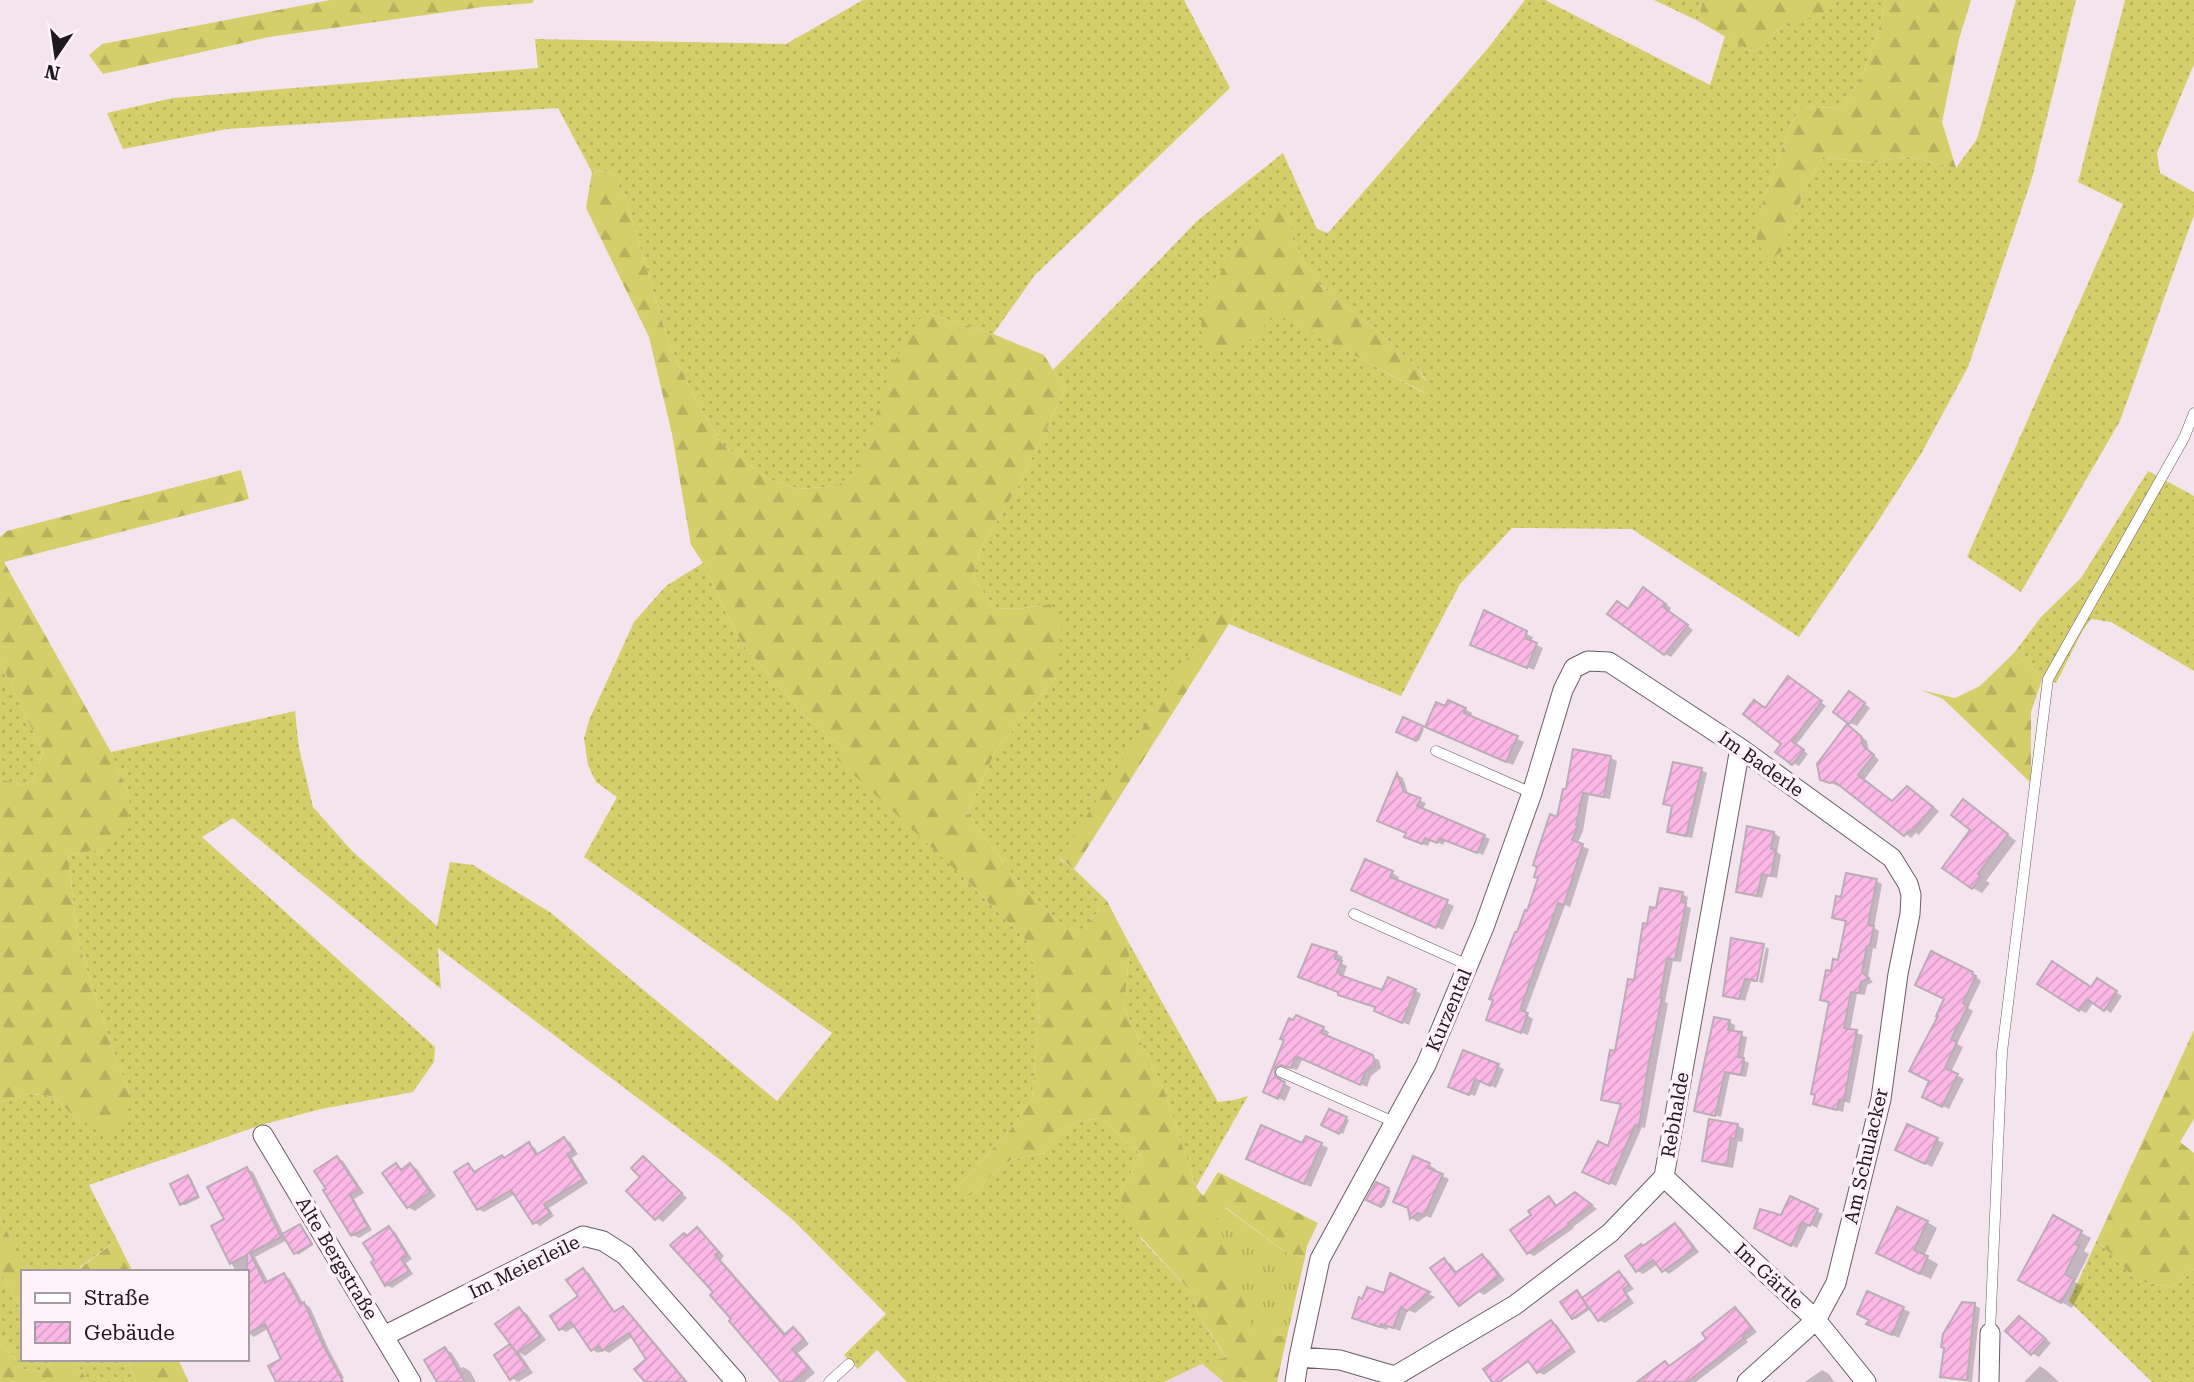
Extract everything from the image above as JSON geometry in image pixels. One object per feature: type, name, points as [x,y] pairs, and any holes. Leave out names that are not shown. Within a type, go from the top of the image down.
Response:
[{"type":"street","name":"Im Baderle","points":[[1588,661],[1609,662],[1740,748],[1892,858],[1908,884],[1911,895]]},
{"type":"street","name":"Kurzental","points":[[1295,1382],[1320,1259],[1426,1065],[1484,927],[1532,793],[1563,690],[1574,668],[1588,661]]},
{"type":"street","name":"Rebhalde","points":[[1298,1357],[1340,1360],[1397,1379],[1526,1297],[1610,1233],[1664,1177],[1740,748]]},
{"type":"street","name":"Am Schulacker","points":[[1747,1382],[1816,1321],[1836,1283],[1881,1099],[1911,895]]},
{"type":"street","name":"Alte Bergstraße","points":[[263,1135],[411,1382]]},
{"type":"street","name":"Im Gärtle","points":[[1664,1177],[1816,1321],[1866,1382]]},
{"type":"street","name":"Im Meierleile","points":[[384,1336],[583,1236],[603,1241],[625,1255],[736,1382]]},
{"type":"street","points":[[1989,1382],[1990,1333]]},
{"type":"lane","points":[[1990,1333],[2002,1052],[2048,679],[2184,438],[2194,413]]},
{"type":"lane","points":[[1436,751],[1532,793]]},
{"type":"lane","points":[[1354,914],[1468,965]]},
{"type":"lane","points":[[1281,1072],[1394,1122]]},
{"type":"lane","points":[[829,1382],[849,1364]]},
{"type":"shaded area","points":[[1202,1364],[1224,1382],[1165,1382]]},
{"type":"green space","points":[[330,0],[534,0],[532,3],[482,7],[269,37],[103,74],[89,55],[102,44]]},
{"type":"green space","points":[[863,0],[1184,0],[1230,88],[1035,275],[993,334],[924,312],[874,424],[860,469],[837,486],[800,489],[768,479],[722,444],[698,404],[670,347],[619,177],[606,171],[592,172],[558,108],[227,129],[123,149],[107,113],[173,98],[538,68],[535,39],[786,44]]},
{"type":"green space","points":[[1525,0],[1545,0],[1710,85],[1725,36],[1752,52],[1789,22],[1825,12],[1838,0],[1886,0],[1876,40],[1863,74],[1843,107],[1800,108],[1790,127],[1760,210],[1782,250],[1807,183],[1823,157],[1874,163],[1910,157],[1956,168],[1977,139],[2016,0],[2076,0],[2032,178],[1968,367],[1921,454],[1799,637],[1632,529],[1512,528],[1460,584],[1401,696],[1229,624],[1235,613],[1060,859],[1107,901],[1089,923],[1076,933],[1055,918],[1021,886],[967,813],[995,752],[1056,677],[1050,604],[1016,609],[994,608],[973,576],[981,548],[1018,486],[1065,390],[1053,370],[1197,221],[1283,153],[1317,229],[1328,233],[1489,47]],"holes":[[[1286,208],[1301,258],[1320,285],[1416,366],[1426,380],[1424,393],[1275,312]]]},
{"type":"green space","points":[[1654,0],[1703,0],[1698,21]]},
{"type":"green space","points":[[1703,0],[1838,0],[1825,12],[1783,26],[1752,52],[1698,21]]},
{"type":"green space","points":[[1886,0],[1971,0],[1959,39],[1942,122],[1956,168],[1910,157],[1874,163],[1823,157],[1807,183],[1782,251],[1770,260],[1756,242],[1760,210],[1790,127],[1800,108],[1843,107],[1863,74],[1876,40]]},
{"type":"green space","points":[[2125,0],[2194,0],[2194,64],[2157,153],[2160,173],[2194,192],[2194,215],[2120,421],[2021,592],[1967,557],[2123,204],[2078,182]]},
{"type":"green space","points":[[606,171],[619,177],[670,347],[698,404],[722,444],[768,479],[800,489],[837,486],[859,469],[892,365],[924,312],[993,334],[1044,355],[1065,390],[1018,486],[981,548],[973,576],[994,608],[1016,609],[1050,604],[1062,622],[1056,677],[995,752],[967,813],[1021,886],[1055,918],[1075,932],[1089,922],[1107,901],[1130,945],[1124,1008],[1164,1090],[1196,1187],[1203,1196],[1218,1172],[1318,1223],[1305,1257],[1288,1254],[1225,1207],[1255,1334],[1287,1336],[1277,1382],[1224,1382],[1202,1364],[1226,1357],[1198,1314],[1193,1294],[1125,1220],[1120,1191],[1141,1155],[1101,1118],[1077,1122],[1066,1128],[1044,1153],[1011,1160],[973,1194],[959,1194],[959,1185],[1011,1129],[1032,1098],[1039,1014],[1036,974],[1027,941],[837,759],[841,746],[803,714],[744,646],[728,617],[703,563],[691,545],[672,434],[649,337],[586,208],[592,172]]},
{"type":"green space","points":[[1277,203],[1286,208],[1301,258],[1320,285],[1416,366],[1429,386],[1425,393],[1275,313],[1256,335],[1236,350],[1215,349],[1203,340],[1201,321],[1222,270]]},
{"type":"green space","points":[[241,470],[249,499],[4,562],[111,752],[130,798],[126,828],[98,850],[68,855],[78,941],[130,1095],[127,1121],[105,1134],[80,1122],[53,1096],[29,1094],[0,1102],[0,779],[23,785],[33,780],[43,752],[0,662],[0,537],[7,531]]},
{"type":"green space","points":[[2148,471],[2194,496],[2194,671],[2111,622],[2091,619],[2056,683],[2043,677],[2014,653],[2041,617],[2081,578]]},
{"type":"green space","points":[[703,563],[744,646],[803,714],[841,746],[963,877],[1027,941],[1036,974],[1039,1014],[1032,1098],[1011,1129],[959,1185],[973,1194],[1011,1160],[1044,1153],[1066,1128],[1077,1122],[1101,1118],[1141,1155],[1120,1191],[1141,1239],[1193,1294],[1198,1314],[1226,1358],[1202,1364],[1164,1382],[907,1382],[877,1350],[858,1369],[844,1355],[886,1314],[793,1220],[723,1162],[438,948],[441,989],[233,818],[202,837],[435,1047],[434,1062],[413,1092],[321,1109],[261,1125],[89,1185],[117,1240],[80,1267],[81,1270],[24,1270],[0,1217],[0,1102],[29,1094],[53,1096],[80,1122],[130,1095],[78,941],[68,855],[98,850],[130,798],[111,752],[295,711],[299,748],[313,807],[352,851],[437,926],[450,862],[473,865],[551,913],[777,1101],[832,1033],[584,857],[617,797],[596,782],[588,765],[584,738],[590,718],[634,622],[666,586]]},
{"type":"green space","points":[[1228,603],[1235,613],[1229,624],[1074,869],[1060,858],[1217,611]]},
{"type":"green space","points":[[2014,653],[2043,677],[2031,712],[2031,783],[1943,699],[1921,690],[1955,698],[1980,686]]},
{"type":"green space","points":[[0,662],[43,752],[33,780],[23,785],[0,779]]},
{"type":"green space","points":[[1130,945],[1218,1102],[1248,1096],[1196,1187],[1164,1090],[1124,1008]]},
{"type":"green space","points":[[2194,1030],[2194,1119],[2180,1142],[2194,1153],[2194,1270],[2171,1287],[2137,1281],[2097,1240]]},
{"type":"green space","points":[[1224,1207],[1288,1254],[1305,1257],[1287,1336],[1255,1335],[1215,1213]]},
{"type":"green space","points":[[0,1217],[25,1270],[21,1270],[21,1310],[0,1271]]},
{"type":"green space","points":[[117,1240],[132,1270],[81,1270],[80,1268]]},
{"type":"green space","points":[[2097,1240],[2137,1281],[2171,1287],[2194,1270],[2194,1382],[2152,1382],[2069,1301]]},
{"type":"green space","points":[[0,1271],[21,1310],[21,1361],[48,1361],[50,1365],[42,1372],[24,1369],[0,1342]]},
{"type":"green space","points":[[0,1342],[24,1369],[42,1372],[50,1365],[48,1361],[75,1361],[88,1382],[0,1382]]},
{"type":"green space","points":[[75,1361],[128,1361],[136,1382],[88,1382]]},
{"type":"green space","points":[[128,1361],[179,1361],[189,1382],[136,1382]]},
{"type":"building","points":[[1643,587],[1666,604],[1663,607],[1688,625],[1664,655],[1607,614],[1617,601],[1628,609]]},
{"type":"building","points":[[1484,610],[1527,631],[1525,638],[1537,643],[1527,668],[1470,645]]},
{"type":"building","points":[[1788,676],[1822,701],[1792,741],[1804,750],[1792,765],[1775,752],[1781,744],[1743,714],[1754,700],[1765,708]]},
{"type":"building","points":[[1849,691],[1865,703],[1849,724],[1833,712]]},
{"type":"building","points":[[1448,700],[1466,708],[1464,713],[1518,736],[1506,762],[1425,727],[1436,702],[1445,706]]},
{"type":"building","points":[[1403,717],[1423,726],[1416,741],[1396,732]]},
{"type":"building","points":[[1847,724],[1861,736],[1863,746],[1874,755],[1858,775],[1892,801],[1907,786],[1933,807],[1912,832],[1909,830],[1904,836],[1835,782],[1820,780],[1817,764]]},
{"type":"building","points":[[1573,749],[1611,756],[1604,797],[1583,793],[1576,825],[1578,826],[1572,840],[1583,844],[1564,905],[1558,903],[1520,1010],[1528,1013],[1521,1033],[1486,1020],[1493,1000],[1489,999],[1515,932],[1525,910],[1527,911],[1538,878],[1534,877],[1537,867],[1533,865],[1550,814],[1557,817],[1563,789],[1566,789]]},
{"type":"building","points":[[1673,762],[1702,768],[1686,836],[1667,832],[1672,806],[1663,804]]},
{"type":"building","points":[[1397,773],[1404,792],[1421,798],[1417,806],[1485,835],[1477,853],[1439,838],[1437,843],[1425,838],[1422,844],[1404,837],[1406,833],[1377,821]]},
{"type":"building","points":[[1963,799],[2008,834],[1978,874],[1981,877],[1972,889],[1942,868],[1970,830],[1951,815]]},
{"type":"building","points":[[1747,826],[1774,832],[1771,849],[1776,850],[1771,876],[1762,874],[1757,896],[1736,892]]},
{"type":"building","points":[[1365,859],[1393,871],[1390,877],[1448,900],[1436,928],[1351,890]]},
{"type":"building","points":[[1846,873],[1877,879],[1868,925],[1874,926],[1862,972],[1869,978],[1861,982],[1859,993],[1851,992],[1844,1028],[1857,1030],[1844,1101],[1839,1100],[1837,1110],[1813,1104],[1815,1095],[1811,1094],[1829,1002],[1820,1000],[1826,970],[1831,971],[1833,959],[1838,960],[1846,921],[1832,918],[1836,896],[1841,897]]},
{"type":"building","points":[[1660,888],[1683,892],[1681,902],[1686,903],[1675,960],[1667,958],[1639,1127],[1635,1125],[1609,1184],[1582,1172],[1598,1141],[1608,1146],[1621,1104],[1601,1100],[1610,1050],[1615,1051],[1628,979],[1634,980],[1643,923],[1647,924],[1650,907],[1656,908]]},
{"type":"building","points":[[1731,938],[1764,944],[1757,981],[1745,979],[1739,999],[1723,996]]},
{"type":"building","points":[[1312,944],[1337,952],[1335,959],[1342,961],[1337,972],[1340,975],[1382,990],[1388,977],[1416,989],[1402,1023],[1374,1011],[1375,1007],[1338,995],[1338,992],[1298,977]]},
{"type":"building","points":[[1931,951],[1976,976],[1963,1003],[1968,1006],[1951,1039],[1957,1042],[1945,1068],[1958,1074],[1942,1107],[1922,1097],[1929,1081],[1909,1071],[1944,999],[1915,985]]},
{"type":"building","points":[[2052,961],[2091,987],[2097,978],[2117,991],[2104,1011],[2087,999],[2079,1011],[2037,984]]},
{"type":"building","points":[[1296,1015],[1324,1027],[1321,1033],[1373,1055],[1375,1065],[1365,1072],[1360,1085],[1298,1057],[1291,1068],[1281,1065],[1275,1068],[1275,1077],[1285,1082],[1278,1099],[1263,1092],[1284,1040],[1280,1039],[1289,1018],[1293,1020]]},
{"type":"building","points":[[1714,1017],[1730,1020],[1728,1030],[1742,1032],[1738,1057],[1744,1058],[1741,1075],[1725,1072],[1715,1116],[1694,1111]]},
{"type":"building","points":[[1463,1050],[1499,1064],[1490,1086],[1475,1079],[1469,1095],[1448,1087]]},
{"type":"building","points":[[1329,1109],[1347,1117],[1339,1134],[1321,1125]]},
{"type":"building","points":[[1709,1119],[1738,1124],[1735,1139],[1731,1138],[1727,1165],[1702,1161]]},
{"type":"building","points":[[1907,1124],[1938,1138],[1925,1164],[1895,1150]]},
{"type":"building","points":[[1261,1125],[1302,1143],[1306,1136],[1322,1143],[1304,1184],[1246,1159]]},
{"type":"building","points":[[564,1137],[573,1151],[567,1154],[583,1179],[544,1204],[550,1213],[533,1224],[511,1190],[477,1210],[454,1172],[468,1163],[474,1172],[529,1142],[536,1155]]},
{"type":"building","points":[[337,1156],[359,1189],[350,1195],[368,1227],[351,1236],[314,1171]]},
{"type":"building","points":[[643,1156],[682,1193],[655,1220],[626,1191],[640,1177],[631,1168]]},
{"type":"building","points":[[1413,1156],[1430,1163],[1428,1168],[1443,1174],[1424,1216],[1418,1213],[1410,1219],[1408,1208],[1393,1202]]},
{"type":"building","points":[[396,1163],[401,1170],[410,1163],[430,1192],[407,1208],[382,1173]]},
{"type":"building","points":[[247,1167],[281,1237],[250,1253],[265,1283],[284,1273],[300,1304],[304,1302],[343,1382],[276,1382],[268,1366],[281,1359],[265,1324],[248,1333],[247,1255],[230,1264],[211,1226],[224,1219],[207,1187]]},
{"type":"building","points":[[188,1175],[198,1196],[180,1205],[170,1184]]},
{"type":"building","points":[[1376,1182],[1389,1188],[1381,1207],[1366,1200]]},
{"type":"building","points":[[1575,1192],[1592,1205],[1568,1223],[1569,1225],[1527,1254],[1510,1230],[1531,1215],[1528,1211],[1549,1196],[1556,1206]]},
{"type":"building","points":[[1790,1196],[1818,1209],[1810,1226],[1802,1222],[1791,1246],[1754,1228],[1760,1209],[1781,1215]]},
{"type":"building","points":[[1897,1207],[1928,1221],[1914,1250],[1928,1256],[1920,1274],[1876,1253]]},
{"type":"building","points":[[2053,1215],[2082,1231],[2075,1244],[2079,1246],[2065,1274],[2074,1279],[2061,1303],[2018,1280]]},
{"type":"building","points":[[1675,1223],[1694,1249],[1662,1272],[1653,1260],[1636,1272],[1625,1256]]},
{"type":"building","points":[[300,1224],[312,1244],[294,1254],[282,1234]]},
{"type":"building","points":[[389,1226],[407,1255],[401,1259],[409,1271],[385,1286],[363,1243]]},
{"type":"building","points":[[697,1227],[719,1252],[715,1255],[784,1335],[793,1327],[804,1339],[792,1349],[809,1368],[793,1382],[781,1382],[729,1321],[731,1319],[710,1295],[713,1292],[670,1245],[684,1233],[687,1236]]},
{"type":"building","points":[[1482,1254],[1499,1276],[1459,1306],[1430,1268],[1444,1258],[1455,1273]]},
{"type":"building","points":[[583,1268],[614,1312],[623,1306],[686,1382],[645,1382],[634,1369],[646,1359],[629,1333],[602,1351],[599,1346],[591,1351],[571,1322],[559,1330],[550,1316],[578,1296],[566,1280]]},
{"type":"building","points":[[1619,1271],[1629,1285],[1623,1289],[1629,1299],[1598,1321],[1582,1298]]},
{"type":"building","points":[[1390,1273],[1430,1292],[1407,1311],[1401,1307],[1393,1328],[1381,1324],[1380,1327],[1352,1318],[1359,1297],[1362,1299],[1367,1287],[1384,1293]]},
{"type":"building","points":[[1577,1290],[1588,1308],[1572,1319],[1560,1302]]},
{"type":"building","points":[[1867,1291],[1904,1307],[1892,1335],[1866,1324],[1869,1320],[1857,1314]]},
{"type":"building","points":[[1962,1302],[1975,1303],[1967,1380],[1940,1377],[1943,1334]]},
{"type":"building","points":[[519,1307],[540,1336],[517,1353],[495,1324]]},
{"type":"building","points":[[1735,1307],[1752,1328],[1742,1336],[1744,1338],[1687,1382],[1637,1382],[1665,1361],[1669,1366],[1706,1339],[1702,1333]]},
{"type":"building","points":[[2019,1316],[2046,1339],[2031,1355],[2005,1331]]},
{"type":"building","points":[[1551,1320],[1572,1348],[1537,1373],[1528,1361],[1499,1382],[1492,1382],[1483,1369]]},
{"type":"building","points":[[510,1344],[527,1368],[510,1380],[494,1355]]},
{"type":"building","points":[[445,1347],[465,1382],[437,1382],[424,1360]]}]
